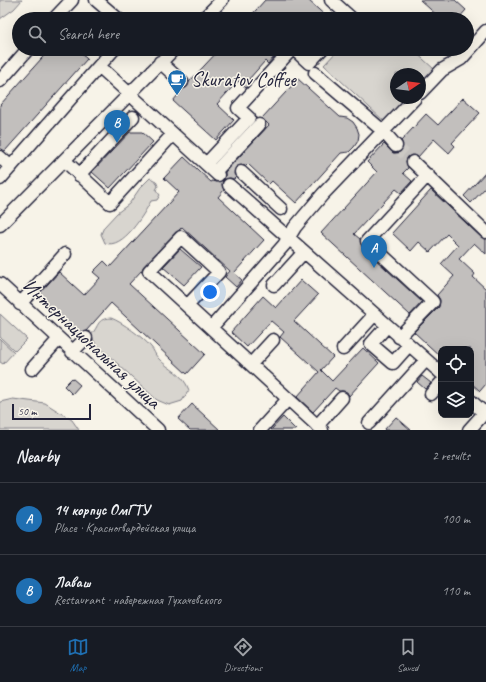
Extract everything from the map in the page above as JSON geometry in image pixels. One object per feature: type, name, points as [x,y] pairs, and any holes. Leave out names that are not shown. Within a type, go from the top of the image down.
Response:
[{"type":"street","points":[[61,12],[72,0]]},
{"type":"street","points":[[96,0],[110,12]]},
{"type":"street","points":[[210,12],[222,0]]},
{"type":"street","points":[[333,0],[345,12]]},
{"type":"street","points":[[474,44],[486,31]]},
{"type":"street","points":[[0,81],[22,56]]},
{"type":"street","points":[[0,179],[108,56]]},
{"type":"street","points":[[0,225],[166,56]]},
{"type":"street","points":[[213,171],[249,118],[238,108],[286,56]]},
{"type":"street","points":[[301,56],[309,63],[316,56]]},
{"type":"street","points":[[426,87],[442,70],[464,56]]},
{"type":"street","points":[[160,62],[182,82]]},
{"type":"street","points":[[99,66],[213,171]]},
{"type":"street","points":[[315,73],[383,131],[396,146]]},
{"type":"street","points":[[211,328],[284,245],[295,227],[323,194],[409,104]]},
{"type":"street","points":[[80,175],[133,116]]},
{"type":"street","points":[[213,171],[228,161],[259,125]]},
{"type":"street","points":[[64,160],[110,203],[173,134]]},
{"type":"street","points":[[0,157],[11,167]]},
{"type":"street","points":[[413,162],[486,232]]},
{"type":"street","points":[[241,172],[281,209]]},
{"type":"street","points":[[399,336],[433,302],[367,241],[428,175]]},
{"type":"street","points":[[228,185],[438,371]]},
{"type":"street","points":[[248,203],[260,190]]},
{"type":"street","points":[[187,306],[219,272],[181,237],[149,271],[319,428],[342,398]]},
{"type":"street","points":[[274,285],[304,252]]},
{"type":"street","points":[[20,304],[65,254]]},
{"type":"street","name":"Интернациональная улица","points":[[0,284],[58,340],[158,430]]},
{"type":"street","points":[[343,349],[374,315]]},
{"type":"street","points":[[387,326],[371,344],[392,363],[409,345]]},
{"type":"street","points":[[72,352],[86,338]]},
{"type":"street","points":[[32,368],[58,340]]},
{"type":"street","points":[[251,364],[273,340]]},
{"type":"street","points":[[369,423],[426,360]]},
{"type":"street","points":[[431,394],[438,386]]},
{"type":"street","points":[[260,430],[288,398]]},
{"type":"street","points":[[470,430],[485,412],[474,404]]},
{"type":"shaded area","points":[[0,0],[22,0],[14,9],[0,19]]},
{"type":"shaded area","points":[[332,56],[420,56],[434,69],[426,78],[426,68],[390,68],[390,104],[402,104],[385,122],[324,65]]},
{"type":"shaded area","points":[[150,178],[156,181],[158,186],[156,190],[160,195],[157,200],[151,201],[138,222],[126,236],[112,244],[105,243],[101,234],[104,227],[117,213],[129,204],[140,188]]},
{"type":"shaded area","points":[[0,314],[27,339],[15,351],[0,337]]},
{"type":"shaded area","points":[[111,318],[127,327],[143,339],[152,348],[162,362],[183,379],[189,390],[182,401],[169,405],[157,400],[95,343],[91,335],[100,321]]},
{"type":"shaded area","points":[[0,339],[14,352],[3,364],[0,362]]},
{"type":"shaded area","points":[[13,399],[45,403],[72,420],[79,430],[0,430],[0,402]]},
{"type":"building","points":[[265,0],[308,0],[321,12],[254,12]]},
{"type":"building","points":[[420,0],[455,0],[466,10],[464,12],[433,12]]},
{"type":"building","points":[[44,56],[84,56],[87,59],[5,151],[0,148],[0,105]]},
{"type":"building","points":[[213,56],[274,57],[268,64],[265,61],[249,79],[252,81],[246,88],[238,81],[217,104],[234,120],[216,140],[173,101],[183,89],[187,87],[189,82]]},
{"type":"building","points":[[298,79],[340,117],[347,118],[353,122],[359,134],[358,141],[354,147],[349,152],[341,153],[296,203],[272,181],[269,184],[248,164],[246,166],[239,165],[235,167],[234,174],[236,177],[234,179],[230,178],[224,180],[225,172],[269,125],[262,118]]},
{"type":"building","points":[[463,98],[480,113],[452,143],[455,146],[449,153],[434,139],[418,157],[414,155],[408,157],[406,161],[408,168],[403,173],[412,181],[401,193],[396,189],[354,234],[360,239],[362,247],[422,302],[410,315],[321,233],[377,172],[367,162],[384,144],[393,153],[401,152],[403,145],[401,141],[426,114],[438,125]]},
{"type":"building","points":[[130,132],[142,132],[153,142],[110,188],[92,172]]},
{"type":"building","points":[[184,157],[211,182],[223,180],[222,184],[224,190],[218,197],[264,240],[234,273],[242,280],[236,287],[225,277],[230,271],[182,227],[144,266],[129,284],[205,354],[187,374],[111,303],[86,331],[79,335],[37,296],[59,272],[84,295],[100,278],[93,272],[104,261],[110,267],[179,192],[164,178]]},
{"type":"building","points":[[486,172],[486,187],[471,203],[464,196]]},
{"type":"building","points":[[431,190],[481,237],[486,239],[486,254],[474,243],[459,259],[475,274],[473,277],[486,289],[486,384],[480,391],[474,386],[474,346],[438,346],[438,354],[414,332],[439,307],[440,300],[437,295],[454,276],[441,264],[458,245],[447,234],[430,252],[419,242],[411,251],[392,233]]},
{"type":"building","points":[[180,249],[201,267],[184,285],[163,267]]},
{"type":"building","points":[[301,280],[318,295],[294,321],[333,357],[321,370],[332,381],[363,348],[379,363],[349,396],[347,392],[339,391],[335,388],[313,412],[297,397],[319,372],[280,337],[284,332],[271,321],[247,347],[231,332],[263,296],[276,308]]},
{"type":"building","points":[[422,376],[431,383],[425,389],[417,382]]},
{"type":"building","points":[[72,378],[80,385],[72,394],[64,386]]},
{"type":"building","points":[[192,404],[220,430],[190,430],[178,419]]},
{"type":"building","points":[[283,417],[296,430],[271,430]]},
{"type":"building","points":[[396,417],[411,430],[384,430]]},
{"type":"tunnel","points":[[396,146],[413,162]]},
{"type":"tunnel","points":[[230,162],[241,172]]},
{"type":"place","name":"Skuratov Coffee","points":[[177,96]]},
{"type":"place","name":"Лаваш","points":[[117,143]]},
{"type":"place","name":"14 корпус ОмГТУ","points":[[374,268]]}]
